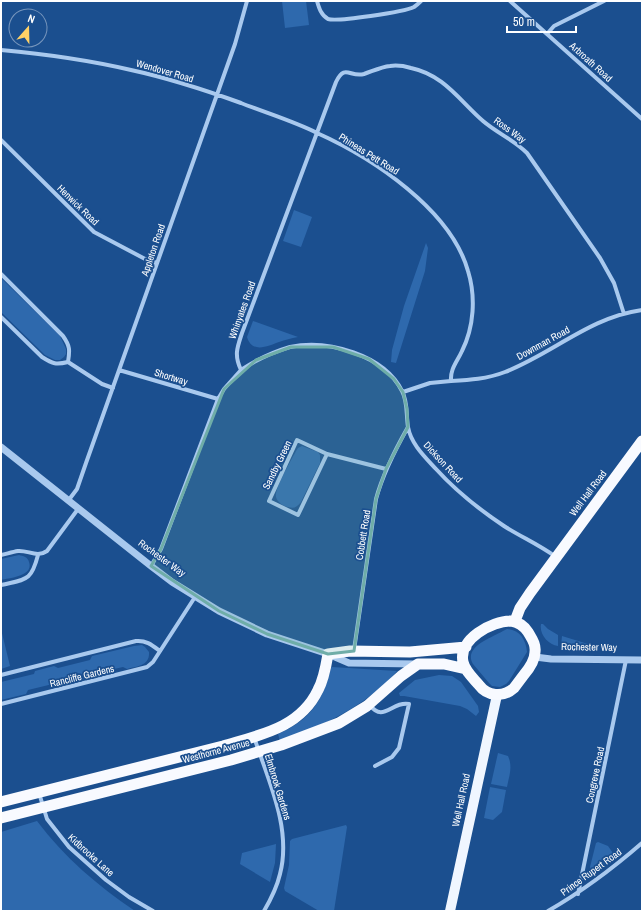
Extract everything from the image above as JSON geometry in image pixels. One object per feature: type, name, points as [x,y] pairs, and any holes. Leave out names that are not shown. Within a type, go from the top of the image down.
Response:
[{"type":"highway","name":"Well Hall Road","points":[[515,621],[524,602],[642,441]]},
{"type":"highway","points":[[515,621],[526,629],[533,640],[535,646],[535,657],[528,670],[513,688],[507,692],[497,695],[486,692],[481,688],[466,669],[463,660],[463,654],[466,647],[470,640],[485,629],[501,622],[515,621]]},
{"type":"highway","name":"Rochester Way","points":[[328,654],[354,651],[410,652],[466,647]]},
{"type":"highway","name":"Westhorne Avenue","points":[[1,802],[216,748],[254,737],[288,724],[300,715],[310,704],[319,690],[324,675],[328,654]]},
{"type":"highway","name":"Rochester Way","points":[[418,664],[444,664],[466,669]]},
{"type":"highway","name":"Westhorne Avenue","points":[[1,818],[259,752],[306,737],[339,723],[370,704],[401,676],[418,664]]},
{"type":"main road","name":"Well Hall Road","points":[[450,911],[497,695]]},
{"type":"street","name":"Appleton Road","points":[[68,501],[77,489],[217,95],[237,37],[247,1]]},
{"type":"street","points":[[317,1],[322,14],[329,19],[337,20],[377,15],[413,7],[421,1]]},
{"type":"street","name":"Arbroath Road","points":[[510,1],[642,119]]},
{"type":"street","points":[[547,34],[554,26],[604,1]]},
{"type":"street","name":"Wendover Road","points":[[1,50],[46,54],[118,67],[176,82],[273,115],[317,133]]},
{"type":"street","name":"Ross Way","points":[[340,75],[343,72],[358,75],[391,66],[406,66],[420,70],[437,78],[450,87],[485,122],[519,145],[530,157],[600,258],[614,283],[624,314]]},
{"type":"street","name":"Whinyates Road","points":[[241,370],[237,360],[236,349],[340,75]]},
{"type":"street","name":"Phineas Pett Road","points":[[317,133],[367,160],[403,186],[434,215],[457,244],[469,272],[472,287],[473,314],[468,338],[450,374],[450,381]]},
{"type":"street","name":"Henwick Road","points":[[1,140],[94,232],[147,260],[157,263]]},
{"type":"street","points":[[1,274],[63,336],[69,344],[70,352],[68,362]]},
{"type":"street","name":"Downman Road","points":[[450,381],[473,380],[505,372],[585,329],[624,314],[642,310]]},
{"type":"street","points":[[1,317],[42,357],[50,362],[59,364],[68,362],[102,384],[113,388]]},
{"type":"street","name":"Dickson Road","points":[[241,370],[256,360],[291,347],[312,345],[333,347],[369,359],[385,369],[394,379],[402,392],[407,409],[408,427],[416,446],[438,471],[455,488],[492,518],[540,545],[556,557]]},
{"type":"street","name":"Shortway","points":[[119,370],[218,399]]},
{"type":"street","points":[[150,566],[161,549],[218,399],[224,389],[241,370]]},
{"type":"street","points":[[402,392],[430,383],[450,381]]},
{"type":"street","name":"Cobbett Road","points":[[354,651],[376,499],[380,483],[386,469],[408,427]]},
{"type":"street","name":"Sandby Green","points":[[327,454],[298,515],[269,501],[298,440],[327,454],[386,469]]},
{"type":"street","name":"Rochester Way","points":[[1,447],[150,566],[219,611],[261,631],[328,654],[349,663],[418,664]]},
{"type":"street","points":[[1,555],[17,551],[38,555],[43,554],[47,551],[78,509]]},
{"type":"street","points":[[1,585],[24,579],[31,574],[35,568],[38,555]]},
{"type":"street","name":"Rancliffe Gardens","points":[[1,704],[141,670],[147,667],[160,651],[195,596]]},
{"type":"street","name":"Rancliffe Gardens","points":[[1,675],[136,641],[148,643],[160,651]]},
{"type":"street","name":"Rochester Way","points":[[535,657],[551,659],[642,660]]},
{"type":"street","name":"Congreve Road","points":[[578,894],[626,660]]},
{"type":"street","points":[[370,704],[375,711],[379,713],[399,704],[409,704],[399,748],[392,757],[375,766]]},
{"type":"street","name":"Elmbrook Gardens","points":[[254,737],[278,813],[283,837],[283,857],[280,874],[274,891],[264,911]]},
{"type":"street","name":"Kidbrooke Lane","points":[[39,793],[47,819],[51,826],[74,852],[106,880],[129,897],[153,911]]},
{"type":"street","name":"Prince Rupert Road","points":[[548,911],[578,894],[642,843]]},
{"type":"highlighted area","points":[[291,347],[333,347],[369,359],[394,379],[403,392],[407,409],[408,427],[386,469],[376,499],[354,651],[328,654],[267,634],[219,611],[151,566],[161,549],[224,389],[256,360]]},
{"type":"shaded area","points":[[282,1],[306,1],[309,25],[285,28]]},
{"type":"shaded area","points":[[294,210],[312,217],[301,247],[283,241]]},
{"type":"shaded area","points":[[426,243],[428,248],[425,271],[396,363],[391,362],[392,350],[404,306]]},
{"type":"shaded area","points":[[1,278],[60,336],[66,349],[66,354],[64,357],[60,360],[55,360],[45,355],[1,312]]},
{"type":"shaded area","points":[[253,321],[298,337],[265,347],[253,346],[247,337]]},
{"type":"shaded area","points":[[302,446],[318,452],[320,455],[320,463],[301,502],[295,507],[290,508],[279,502],[276,497],[276,493],[280,481],[296,451]]},
{"type":"shaded area","points":[[19,555],[28,559],[30,567],[28,570],[20,576],[1,580],[1,559]]},
{"type":"shaded area","points":[[541,624],[558,635],[558,646],[551,644],[545,638],[541,632]]},
{"type":"shaded area","points":[[1,629],[10,666],[1,669]]},
{"type":"shaded area","points":[[507,629],[515,631],[522,636],[527,652],[506,684],[500,687],[492,686],[473,664],[471,658],[472,653],[480,644]]},
{"type":"shaded area","points":[[562,636],[588,644],[590,646],[588,648],[561,646]]},
{"type":"shaded area","points":[[142,645],[149,652],[149,657],[142,665],[127,669],[123,667],[91,674],[89,678],[64,684],[61,682],[28,690],[26,694],[1,700],[1,682],[34,674],[35,671],[54,666],[58,668],[90,660],[92,656]]},
{"type":"shaded area","points":[[332,667],[397,671],[375,692],[341,715],[280,741],[278,734],[299,722],[314,708],[324,690]]},
{"type":"shaded area","points":[[439,675],[452,676],[461,682],[478,706],[479,712],[476,716],[460,706],[400,696],[399,693],[415,680]]},
{"type":"shaded area","points":[[498,753],[508,756],[510,772],[507,787],[491,784]]},
{"type":"shaded area","points":[[490,787],[506,790],[502,812],[493,820],[484,818]]},
{"type":"shaded area","points":[[37,821],[70,859],[95,881],[135,911],[1,911],[1,832]]},
{"type":"shaded area","points":[[346,825],[347,827],[334,911],[319,911],[285,891],[284,888],[289,865],[290,841],[292,839]]},
{"type":"shaded area","points":[[598,842],[608,846],[615,856],[595,873],[593,873],[591,872],[590,867],[596,843]]},
{"type":"shaded area","points":[[276,844],[275,863],[270,882],[240,864],[242,853]]}]
